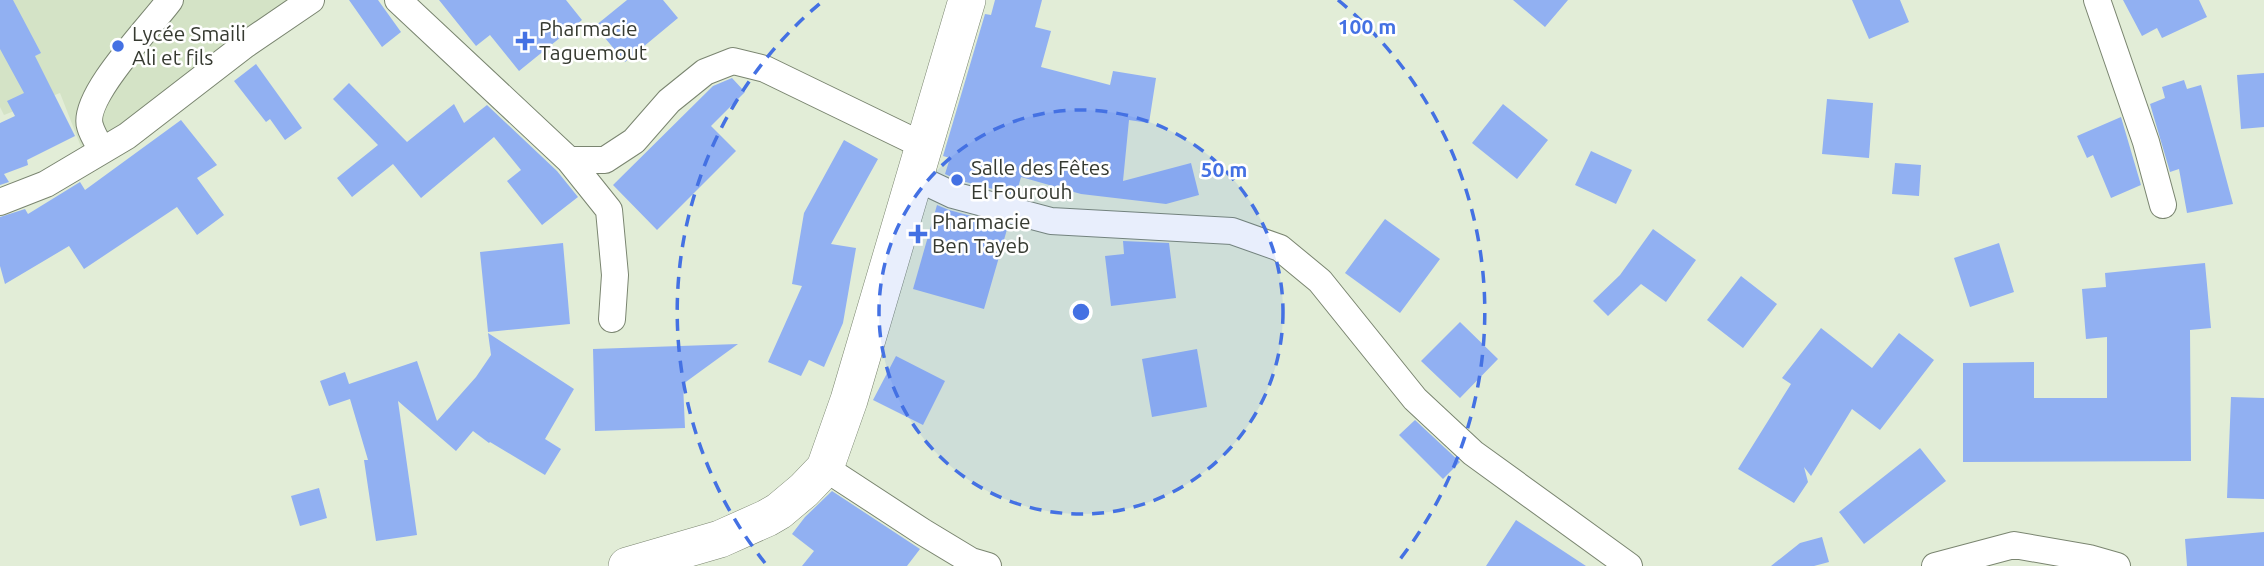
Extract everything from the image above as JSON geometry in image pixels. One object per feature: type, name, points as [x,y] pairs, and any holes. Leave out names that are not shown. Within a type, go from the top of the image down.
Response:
[{"type":"main road","points":[[627,566],[720,539],[767,518],[804,491],[825,468],[849,401],[968,0]]},
{"type":"street","points":[[102,150],[89,125],[90,106],[121,60],[170,0]]},
{"type":"street","points":[[0,202],[46,184],[127,136],[245,44],[311,0]]},
{"type":"street","points":[[398,0],[569,160],[609,210],[615,275],[612,319]]},
{"type":"street","points":[[2097,0],[2146,142],[2163,205]]},
{"type":"street","points":[[569,160],[606,160],[634,141],[669,101],[705,72],[733,61],[765,69],[920,162],[953,195],[1051,220],[1232,231],[1280,248],[1320,281],[1415,399],[1473,453],[1629,566]]},
{"type":"street","points":[[825,468],[971,561],[988,566]]},
{"type":"street","points":[[1935,566],[2014,545],[2089,558],[2117,566]]},
{"type":"shaded area","name":"Lycée Smaili Ali et fils","points":[[0,0],[302,0],[83,152],[60,93],[4,115],[0,107]]},
{"type":"building","points":[[0,0],[13,0],[41,53],[35,56],[75,136],[27,160],[28,165],[4,174],[9,182],[0,185],[0,123],[15,116],[7,101],[24,93],[0,49]]},
{"type":"building","points":[[349,0],[378,0],[401,32],[382,47]]},
{"type":"building","name":"Pharmacie Taguemout","points":[[439,0],[566,0],[582,20],[519,71],[490,35],[476,46]]},
{"type":"building","points":[[627,0],[663,0],[678,18],[625,62],[595,26]]},
{"type":"building","points":[[995,0],[1042,0],[1035,27],[1051,31],[1041,67],[1110,85],[1113,71],[1156,78],[1149,123],[1129,120],[1123,181],[1191,163],[1199,195],[1166,204],[1081,194],[1021,177],[1016,195],[945,174],[950,158],[943,156],[985,14],[991,15]]},
{"type":"building","points":[[1513,0],[1568,0],[1545,27]]},
{"type":"building","points":[[1852,0],[1900,0],[1909,22],[1869,39]]},
{"type":"building","points":[[2123,0],[2199,0],[2207,17],[2162,38],[2157,28],[2142,36]]},
{"type":"building","points":[[256,64],[302,128],[285,140],[270,119],[266,122],[234,81]]},
{"type":"building","points":[[2264,73],[2264,127],[2241,129],[2237,75]]},
{"type":"building","points":[[732,78],[745,92],[711,126],[736,151],[657,230],[613,185],[713,86]]},
{"type":"building","points":[[2184,80],[2187,89],[2201,85],[2233,204],[2187,213],[2179,169],[2170,172],[2150,104],[2165,98],[2162,87]]},
{"type":"building","points":[[349,83],[407,142],[454,104],[464,123],[487,105],[557,171],[578,197],[542,225],[507,181],[521,170],[494,137],[421,198],[393,164],[352,197],[337,178],[378,145],[333,99]]},
{"type":"building","points":[[1827,99],[1873,103],[1869,158],[1822,154]]},
{"type":"building","points":[[1503,104],[1548,140],[1517,179],[1472,143]]},
{"type":"building","points":[[2121,117],[2141,185],[2111,198],[2093,155],[2087,158],[2077,136]]},
{"type":"building","points":[[181,120],[217,165],[197,178],[224,215],[197,235],[177,207],[84,269],[69,246],[5,284],[0,266],[0,217],[25,209],[28,214],[80,182],[85,190]]},
{"type":"building","points":[[844,140],[878,159],[831,244],[856,248],[843,323],[824,367],[809,360],[801,376],[768,362],[802,286],[792,284],[804,213]]},
{"type":"building","points":[[1591,151],[1632,170],[1616,204],[1575,185]]},
{"type":"building","points":[[1895,163],[1921,165],[1919,196],[1892,194]]},
{"type":"building","points":[[937,205],[1008,226],[984,309],[913,289]]},
{"type":"building","points":[[1385,219],[1440,259],[1400,313],[1345,273]]},
{"type":"building","points":[[1653,229],[1696,260],[1666,302],[1641,284],[1608,316],[1593,301],[1620,275]]},
{"type":"building","points":[[1123,241],[1169,243],[1176,298],[1111,306],[1105,256],[1124,254]]},
{"type":"building","points":[[563,243],[570,324],[488,332],[480,252]]},
{"type":"building","points":[[1999,243],[2014,292],[1970,307],[1954,258]]},
{"type":"building","points":[[2205,263],[2211,328],[2190,330],[2191,461],[1963,462],[1963,363],[2034,362],[2034,398],[2107,398],[2107,337],[2086,339],[2082,289],[2106,287],[2105,273]]},
{"type":"building","points":[[1741,276],[1777,304],[1743,348],[1707,320]]},
{"type":"building","points":[[1460,322],[1498,359],[1460,398],[1421,361]]},
{"type":"building","points":[[1821,328],[1872,368],[1899,333],[1934,360],[1880,430],[1852,409],[1811,476],[1804,467],[1808,482],[1794,503],[1738,469],[1791,384],[1782,378]]},
{"type":"building","points":[[488,333],[574,389],[545,439],[561,449],[545,475],[473,431],[456,451],[398,401],[417,535],[376,541],[364,460],[368,460],[350,399],[329,406],[320,381],[345,372],[349,384],[417,361],[437,421],[476,377],[491,355]]},
{"type":"building","points":[[738,344],[683,384],[685,428],[595,431],[593,349]]},
{"type":"building","points":[[1197,349],[1207,407],[1152,417],[1142,359]]},
{"type":"building","points":[[896,356],[945,381],[923,425],[873,400]]},
{"type":"building","points":[[2231,397],[2264,398],[2264,499],[2227,498]]},
{"type":"building","points":[[1415,420],[1460,462],[1443,479],[1399,435]]},
{"type":"building","points":[[1920,448],[1946,481],[1864,544],[1839,512]]},
{"type":"building","points":[[319,488],[327,518],[300,526],[291,496]]},
{"type":"building","points":[[832,491],[920,549],[907,566],[802,566],[814,551],[792,534]]},
{"type":"building","points":[[1516,520],[1586,566],[1486,566]]},
{"type":"building","points":[[2264,532],[2264,566],[2187,566],[2185,539]]},
{"type":"building","points":[[1822,537],[1829,562],[1814,566],[1771,566],[1800,543]]},
{"type":"place","name":"Pharmacie Taguemout","points":[[525,41]]},
{"type":"place","name":"Lycée Smaili Ali et fils","points":[[118,46]]},
{"type":"place","name":"Salle des Fêtes El Fourouh","points":[[957,180]]},
{"type":"place","name":"Pharmacie Ben Tayeb","points":[[918,234]]}]
